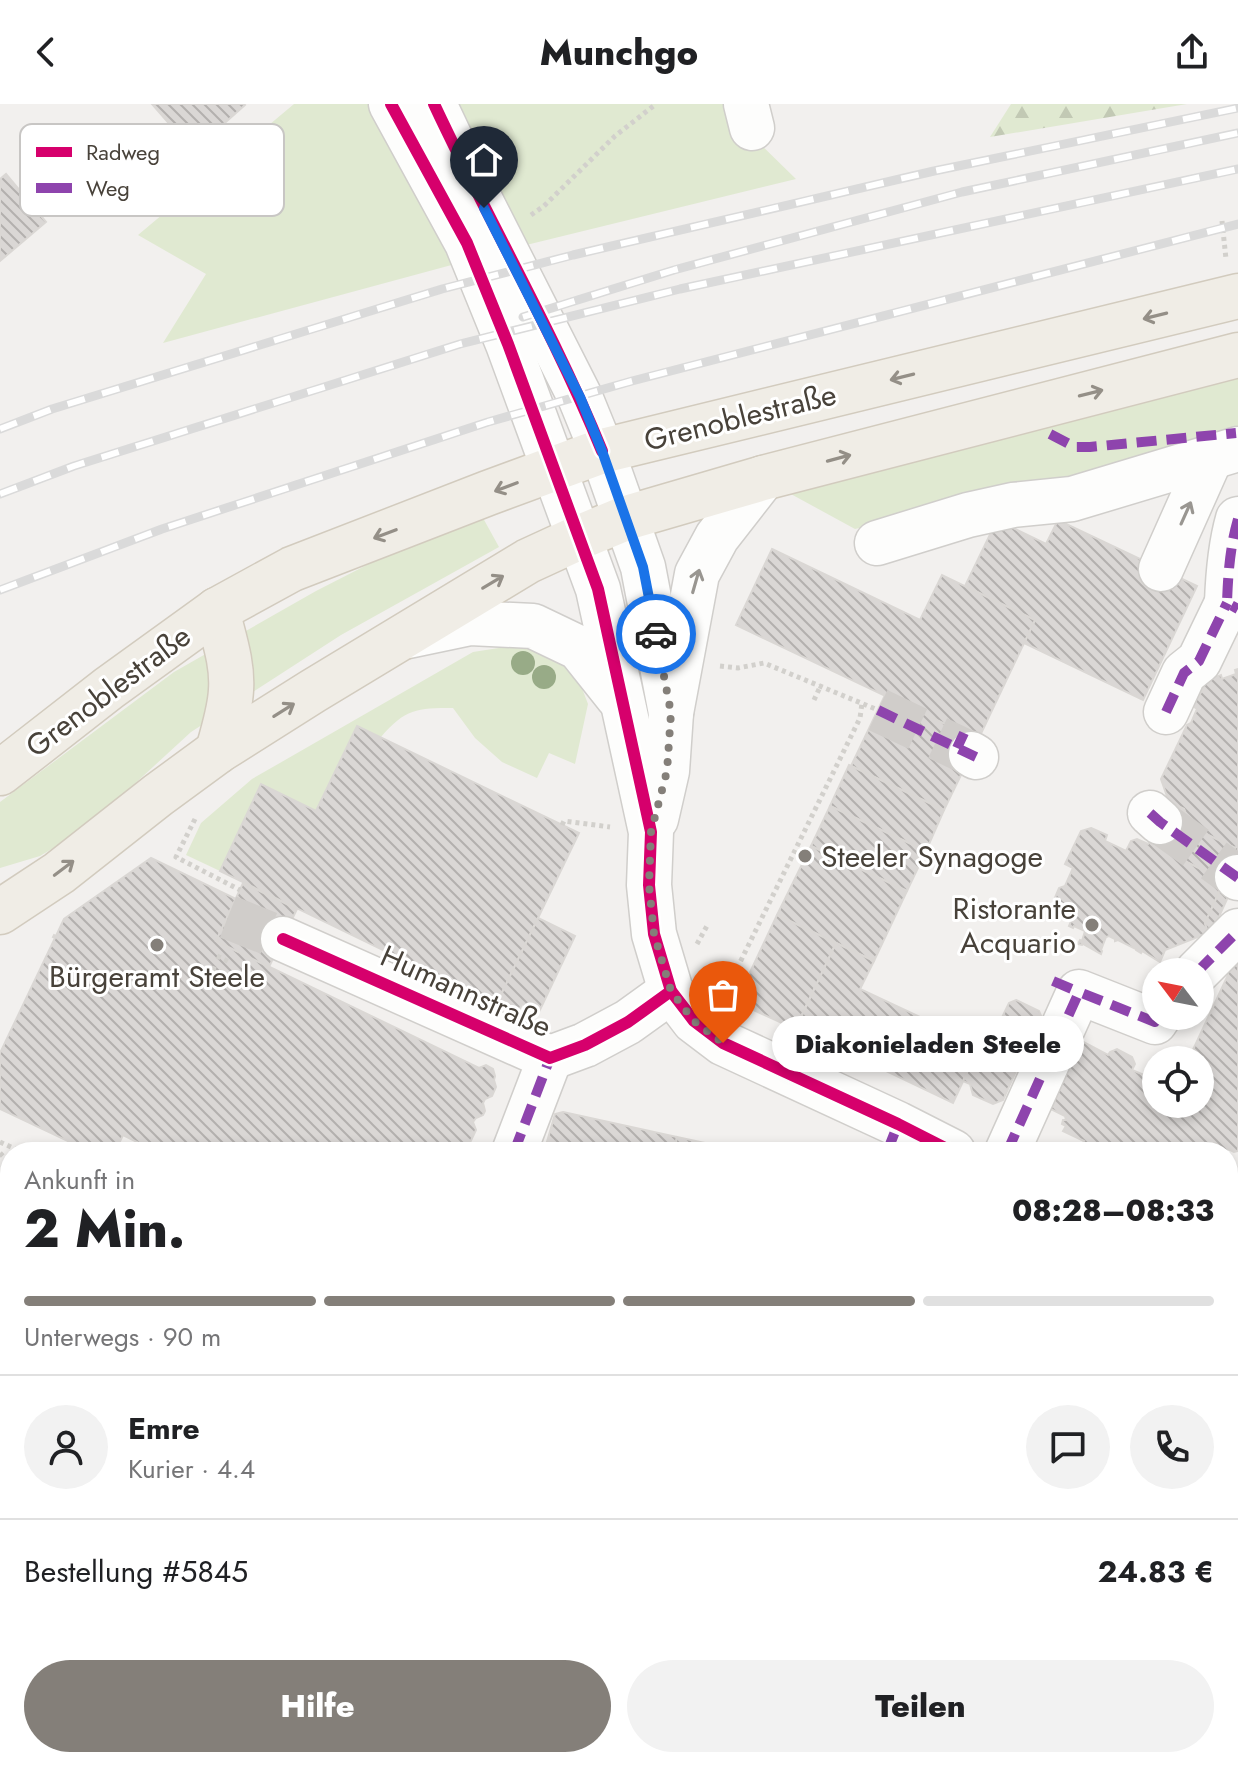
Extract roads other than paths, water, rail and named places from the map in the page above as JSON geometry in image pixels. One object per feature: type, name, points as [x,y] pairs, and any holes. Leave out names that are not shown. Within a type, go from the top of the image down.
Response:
[{"type":"main road","name":"Grenoblestraße","points":[[2,770],[217,610],[292,569],[555,468],[602,451],[1238,296]]},
{"type":"main road","points":[[0,912],[59,873],[218,751],[528,561],[578,538],[626,518],[763,478],[1238,355]]},
{"type":"main road","name":"Grenoblestraße","points":[[217,610],[231,668],[232,687],[218,751]]},
{"type":"street","points":[[391,104],[467,243],[555,468],[598,589],[651,832]]},
{"type":"street","points":[[434,104],[580,397],[602,451],[643,567],[671,713]]},
{"type":"street","points":[[877,543],[968,515],[1013,505],[1072,499],[1224,453]]},
{"type":"street","points":[[1161,569],[1224,453]]},
{"type":"street","points":[[763,478],[717,537],[697,574],[671,713],[667,771],[651,832],[649,885],[654,934],[671,991],[694,1021],[723,1043],[892,1138]]},
{"type":"street","points":[[1166,712],[1184,673],[1199,661],[1232,606],[1228,571],[1238,519]]},
{"type":"street","points":[[402,637],[470,623],[533,626],[579,648],[625,706]]},
{"type":"street","points":[[1211,958],[1238,931]]},
{"type":"street","name":"Humannstraße","points":[[298,934],[550,1058],[585,1045],[628,1022],[671,991]]},
{"type":"street","points":[[1011,1142],[1066,986],[1142,1017]]},
{"type":"street","points":[[518,1142],[550,1058]]},
{"type":"tunnel","points":[[878,710],[971,754]]},
{"type":"tunnel","points":[[1160,822],[1237,877]]},
{"type":"tunnel","points":[[228,917],[283,939]]},
{"type":"railway","points":[[0,429],[52,409],[442,289],[573,255],[934,171],[1238,108]]},
{"type":"railway","points":[[523,317],[674,270],[962,192],[1238,133]]},
{"type":"railway","points":[[0,494],[74,466],[460,344],[680,289],[1238,169]]},
{"type":"railway","points":[[0,590],[162,529],[488,422],[632,381],[1238,224]]},
{"type":"place","name":"Steeler Synagoge","points":[[805,856]]},
{"type":"place","name":"Ristorante Acquario","points":[[1092,925]]},
{"type":"place","name":"Bürgeramt Steele","points":[[157,945]]},
{"type":"place","name":"Diakonieladen Steele","points":[[723,1043]]}]
